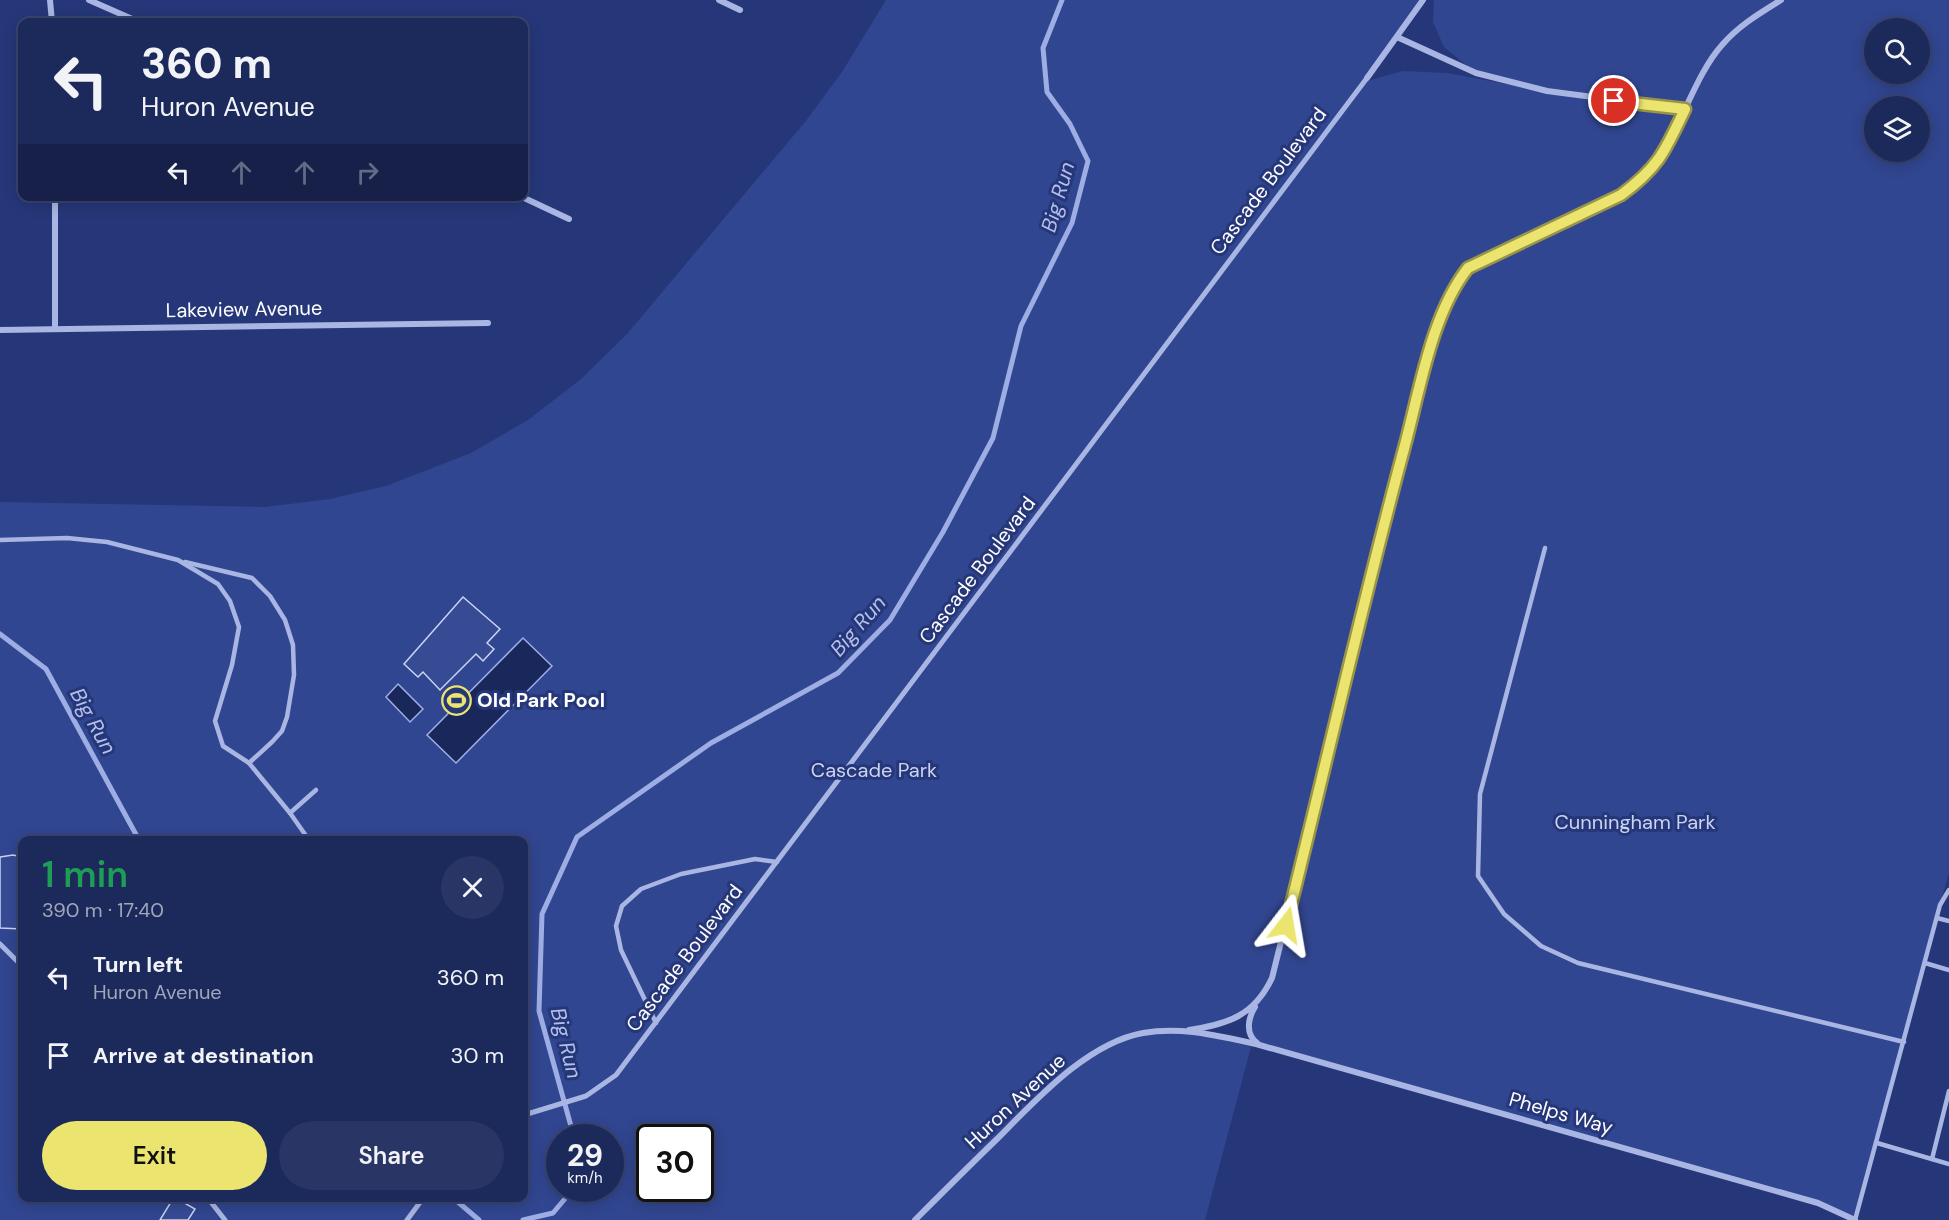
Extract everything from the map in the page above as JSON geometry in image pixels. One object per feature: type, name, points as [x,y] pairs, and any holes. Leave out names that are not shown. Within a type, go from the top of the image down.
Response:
[{"type":"street","points":[[50,0],[52,18]]},
{"type":"street","points":[[89,0],[130,18]]},
{"type":"street","points":[[719,0],[740,10]]},
{"type":"street","name":"Cascade Boulevard","points":[[528,1114],[586,1096],[616,1075],[1367,78],[1423,0]]},
{"type":"street","name":"Huron Avenue","points":[[915,1220],[1052,1084],[1080,1063],[1111,1045],[1142,1033],[1189,1030],[1227,1023],[1245,1013],[1259,1001],[1266,991],[1277,961],[1390,500],[1426,367],[1454,285],[1468,268],[1582,216],[1621,195],[1643,179],[1662,157],[1701,76],[1722,45],[1752,18],[1781,0]]},
{"type":"street","points":[[1397,37],[1476,73],[1547,91],[1685,109]]},
{"type":"street","points":[[528,200],[569,219]]},
{"type":"street","points":[[55,201],[55,328]]},
{"type":"street","name":"Lakeview Avenue","points":[[0,330],[488,323]]},
{"type":"street","points":[[0,944],[18,962]]},
{"type":"street","points":[[1257,1044],[1249,1033],[1249,1024],[1252,1012],[1259,1001]]},
{"type":"street","name":"Huron Avenue","points":[[1189,1030],[1257,1044]]},
{"type":"street","name":"Phelps Way","points":[[1257,1044],[1818,1203],[1855,1220]]},
{"type":"street","points":[[211,1202],[225,1220]]},
{"type":"street","points":[[407,1220],[420,1202]]},
{"type":"lane","points":[[0,540],[67,538],[107,542],[252,578],[270,596],[285,620],[293,645],[294,675],[287,717],[282,730],[249,763]]},
{"type":"lane","points":[[1545,548],[1480,794],[1479,876],[1504,914],[1541,946],[1578,963],[1904,1042]]},
{"type":"lane","points":[[178,560],[218,584],[230,601],[239,627],[232,665],[215,721],[223,746],[249,763],[306,836]]},
{"type":"lane","points":[[290,813],[316,790]]},
{"type":"lane","points":[[656,1023],[621,950],[616,926],[622,906],[641,889],[681,874],[755,859],[777,862]]},
{"type":"lane","points":[[1855,1220],[1940,904],[1949,890]]},
{"type":"lane","points":[[1937,918],[1949,921]]},
{"type":"lane","points":[[1925,963],[1949,970]]},
{"type":"lane","points":[[1932,1159],[1949,1091]]},
{"type":"lane","points":[[1877,1143],[1949,1164]]},
{"type":"green space","points":[[886,0],[1423,0],[1364,82],[1403,71],[1447,73],[1534,89],[1476,73],[1444,47],[1433,22],[1434,0],[1949,0],[1949,872],[1855,1220],[1818,1203],[1256,1044],[1249,1033],[1252,1012],[1191,1031],[1251,1047],[1205,1220],[0,1220],[0,502],[265,507],[330,499],[386,486],[471,453],[528,420],[581,379],[627,334],[805,122],[842,72]]},
{"type":"shaded area","points":[[523,638],[552,666],[456,763],[427,735]]},
{"type":"shaded area","points":[[398,684],[423,709],[410,722],[386,697]]},
{"type":"building","points":[[463,597],[500,629],[487,643],[494,649],[483,661],[476,654],[440,690],[423,672],[418,677],[404,664]]},
{"type":"building","points":[[18,856],[18,929],[0,928],[0,857]]},
{"type":"building","points":[[171,1202],[183,1202],[195,1209],[188,1220],[160,1220]]},
{"type":"waterway","name":"Big Run","points":[[570,1124],[539,1011],[542,914],[577,837],[711,743],[838,673],[890,620],[943,532],[993,438],[1021,326],[1072,223],[1088,161],[1070,124],[1047,92],[1043,48],[1062,0]]},
{"type":"waterway","name":"Big Run","points":[[0,634],[46,669],[137,836]]},
{"type":"waterway","name":"Big Run","points":[[458,1202],[479,1220]]},
{"type":"waterway","name":"Big Run","points":[[523,1220],[553,1213],[562,1202]]},
{"type":"place","name":"Old Park Pool","points":[[456,700]]},
{"type":"route","points":[[1286,925],[1390,500],[1426,367],[1454,285],[1468,268],[1582,216],[1621,195],[1643,179],[1662,157],[1685,109],[1614,101]]},
{"type":"park label","name":"Cascade Park","points":[[874,770]]},
{"type":"park label","name":"Cunningham Park","points":[[1635,822]]}]
